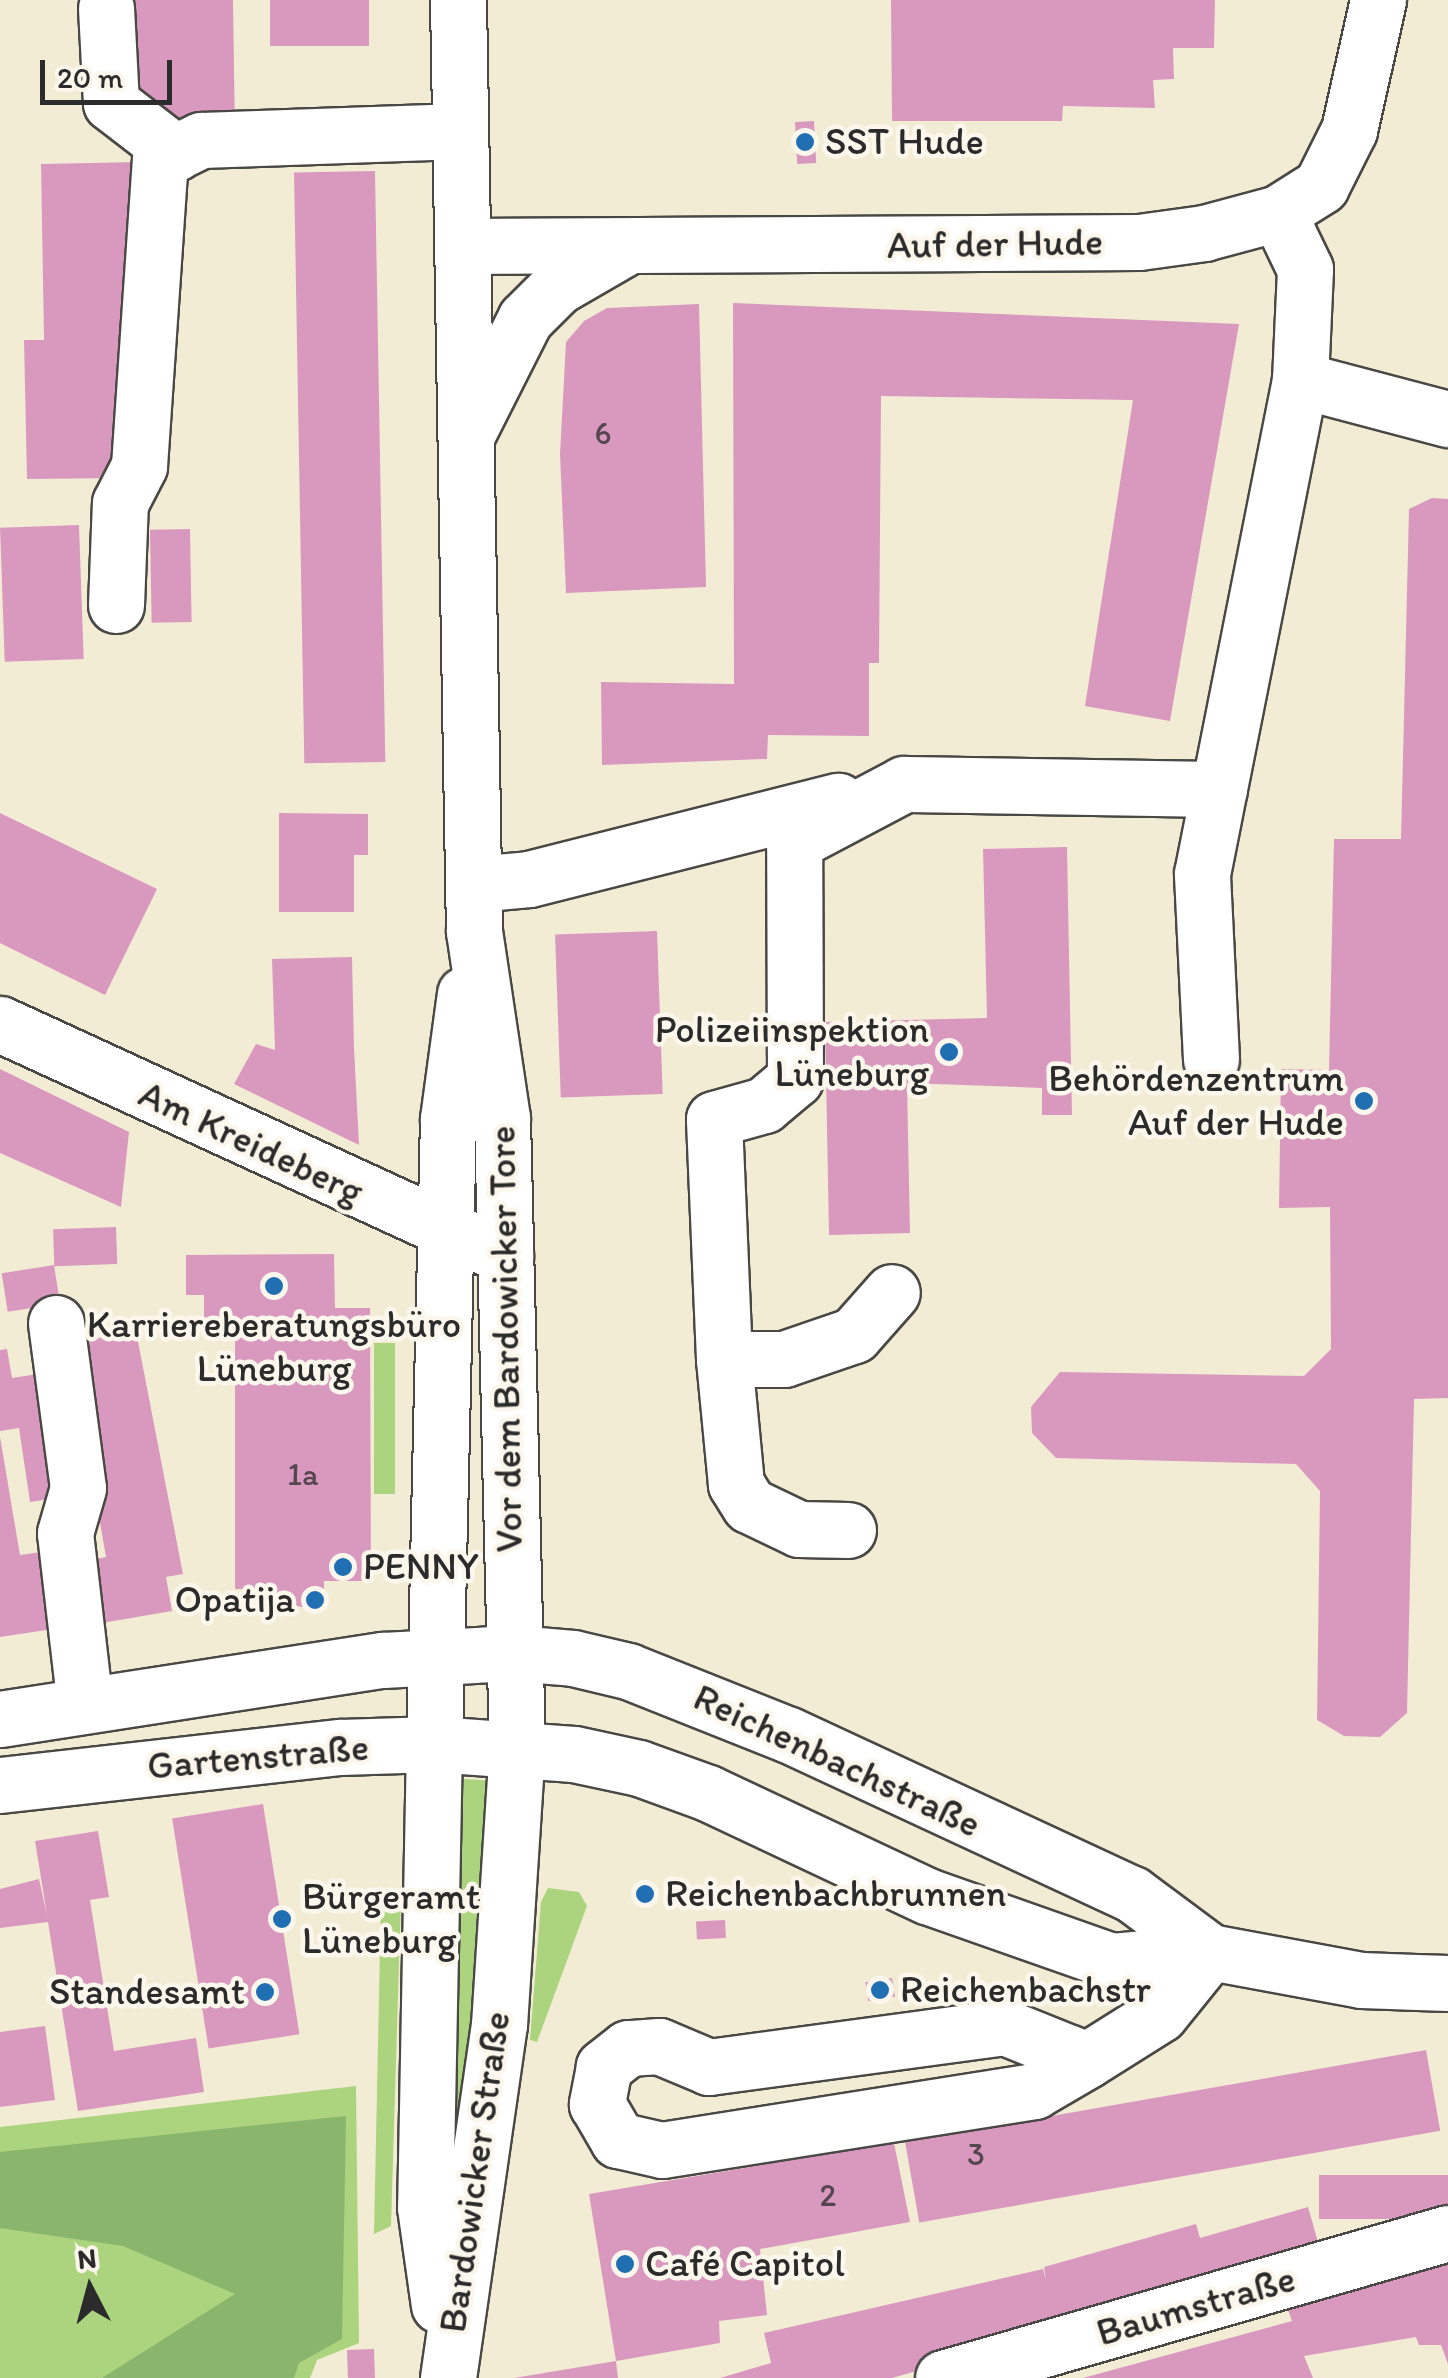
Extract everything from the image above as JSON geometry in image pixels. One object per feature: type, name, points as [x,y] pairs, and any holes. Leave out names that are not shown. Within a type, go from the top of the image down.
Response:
[{"type":"main road","name":"Vor dem Bardowicker Tore","points":[[458,0],[474,908],[502,1118],[517,1748]]},
{"type":"main road","name":"Auf der Hude","points":[[462,246],[1139,242],[1278,213],[1320,186],[1348,130],[1378,0]]},
{"type":"main road","points":[[106,8],[111,103],[176,153]]},
{"type":"main road","points":[[116,605],[120,502],[139,466],[160,160],[201,140],[460,131]]},
{"type":"main road","points":[[1210,1060],[1202,874],[1300,380],[1305,269],[1278,213]]},
{"type":"main road","name":"Vor dem Bardowicker Tore","points":[[467,434],[525,319],[557,287],[629,246]]},
{"type":"main road","points":[[1300,380],[1448,418]]},
{"type":"main road","points":[[474,908],[529,879],[904,784],[1219,789]]},
{"type":"main road","points":[[848,1530],[799,1529],[749,1505],[736,1484],[724,1360],[714,1119],[764,1105],[795,1080],[794,842],[904,784]]},
{"type":"main road","name":"Vor dem Bardowicker Tore","points":[[434,1744],[448,1119],[474,908]]},
{"type":"main road","name":"Am Kreideberg","points":[[0,1024],[505,1256]]},
{"type":"main road","points":[[724,1360],[784,1359],[854,1336],[892,1292]]},
{"type":"main road","points":[[56,1323],[78,1488],[65,1534],[86,1705]]},
{"type":"main road","name":"Reichenbachstraße","points":[[436,1655],[514,1653],[628,1671],[718,1704],[1132,1894],[1210,1952]]},
{"type":"main road","name":"Gartenstraße","points":[[0,1719],[436,1655]]},
{"type":"main road","name":"Gartenstraße","points":[[0,1785],[240,1755],[434,1744],[517,1748]]},
{"type":"main road","name":"Bardowicker Straße","points":[[434,1744],[425,2207],[448,2368]]},
{"type":"main road","name":"Reichenbachstraße","points":[[517,1748],[639,1768],[928,1896],[1112,1961],[1210,1952],[1361,1980],[1448,1983]]},
{"type":"main road","name":"Bardowicker Straße","points":[[448,2368],[499,2025],[517,1748]]},
{"type":"main road","points":[[1087,2060],[1005,2028],[709,2068],[658,2046],[628,2048],[604,2067],[598,2104],[618,2140],[662,2150],[1034,2091],[1087,2060],[1160,2014],[1210,1952]]},
{"type":"main road","name":"Baumstraße","points":[[944,2378],[1448,2234]]},
{"type":"green space","points":[[374,1343],[395,1343],[395,1494],[374,1494]]},
{"type":"green space","points":[[448,1778],[498,1781],[453,2217]]},
{"type":"green space","points":[[548,1888],[579,1892],[587,1906],[537,2042],[530,2040],[541,1902]]},
{"type":"green space","points":[[401,1897],[391,2226],[374,2234],[381,1901]]},
{"type":"green space","points":[[356,2086],[359,2343],[317,2360],[310,2378],[0,2378],[0,2127]]},
{"type":"green space","points":[[346,2116],[342,2339],[299,2363],[294,2378],[102,2378],[235,2294],[123,2246],[0,2228],[0,2152]]},
{"type":"building","points":[[135,0],[233,0],[235,135],[187,135],[125,103],[140,85],[125,73],[139,56],[125,44],[137,30],[121,17]]},
{"type":"building","points":[[270,0],[369,0],[369,46],[270,46]]},
{"type":"building","points":[[891,0],[1215,0],[1214,48],[1173,48],[1174,79],[1153,80],[1155,108],[1063,106],[1062,121],[892,121]]},
{"type":"building","name":"SST Hude","points":[[814,121],[816,163],[797,164],[795,122]]},
{"type":"building","points":[[140,162],[142,296],[123,297],[125,478],[27,479],[24,340],[44,340],[41,164]]},
{"type":"building","points":[[375,171],[385,762],[304,763],[294,172]]},
{"type":"building","points":[[733,303],[1239,324],[1170,721],[1085,706],[1133,400],[881,396],[879,663],[869,663],[869,736],[768,735],[767,759],[602,765],[601,682],[734,684]]},
{"type":"building","points":[[699,304],[706,587],[566,593],[560,454],[566,342],[584,321],[607,308]]},
{"type":"building","name":"Behördenzentrum Auf der Hude","points":[[1432,498],[1448,499],[1448,1398],[1414,1399],[1407,1713],[1380,1737],[1344,1736],[1317,1720],[1320,1491],[1296,1464],[1056,1458],[1032,1433],[1031,1407],[1060,1372],[1304,1376],[1331,1349],[1330,1207],[1279,1208],[1281,1069],[1329,1070],[1334,839],[1401,839],[1409,509]]},
{"type":"building","points":[[79,525],[84,659],[5,662],[0,528]]},
{"type":"building","points":[[190,529],[192,622],[152,623],[150,530]]},
{"type":"building","points":[[0,813],[157,889],[105,995],[0,943]]},
{"type":"building","points":[[279,813],[368,814],[368,855],[354,855],[354,912],[279,912]]},
{"type":"building","name":"Polizeiinspektion Lüneburg","points":[[1067,847],[1072,1115],[1042,1115],[1042,1088],[907,1083],[910,1233],[829,1235],[825,1022],[987,1018],[983,849]]},
{"type":"building","points":[[657,931],[663,1094],[561,1097],[555,935]]},
{"type":"building","points":[[352,957],[359,1145],[234,1084],[256,1044],[275,1050],[272,959]]},
{"type":"building","points":[[0,1069],[129,1132],[121,1207],[0,1153]]},
{"type":"building","points":[[116,1227],[117,1264],[54,1266],[53,1229]]},
{"type":"building","points":[[334,1254],[335,1308],[370,1308],[371,1581],[324,1581],[324,1607],[255,1606],[255,1589],[235,1589],[235,1319],[204,1319],[204,1295],[186,1295],[186,1255]]},
{"type":"building","points":[[54,1265],[60,1304],[8,1312],[2,1273]]},
{"type":"building","points":[[135,1326],[183,1574],[166,1577],[172,1611],[102,1623],[91,1560],[106,1557],[74,1374],[75,1346]]},
{"type":"building","points":[[7,1349],[12,1378],[44,1373],[62,1497],[30,1502],[19,1428],[0,1431],[0,1350]]},
{"type":"building","points":[[0,1437],[20,1555],[41,1552],[53,1629],[0,1637]]},
{"type":"building","points":[[263,1804],[299,2034],[209,2049],[172,1818]]},
{"type":"building","points":[[98,1831],[109,1897],[90,1900],[114,2051],[196,2038],[204,2092],[78,2111],[48,1922],[0,1928],[0,1889],[39,1879],[47,1915],[35,1841]]},
{"type":"building","points":[[725,1920],[726,1938],[697,1939],[696,1922]]},
{"type":"building","name":"Reichenbachstr","points":[[892,1978],[895,1997],[868,2001],[865,1982]]},
{"type":"building","points":[[45,2026],[55,2100],[0,2107],[0,2032]]},
{"type":"building","points":[[1426,2050],[1440,2131],[919,2223],[905,2142]]},
{"type":"building","points":[[894,2143],[910,2222],[760,2249],[767,2315],[719,2321],[720,2343],[616,2361],[589,2194]]},
{"type":"building","points":[[1319,2175],[1448,2175],[1448,2219],[1319,2219]]},
{"type":"building","points":[[1308,2207],[1322,2256],[892,2378],[720,2378],[771,2363],[764,2333],[1043,2269],[1046,2280],[1044,2267],[1196,2224],[1200,2238]]},
{"type":"building","points":[[1448,2261],[1448,2364],[1441,2345],[1419,2345],[1416,2337],[1304,2356],[1313,2378],[1083,2378],[1292,2321],[1284,2299]]},
{"type":"building","points":[[374,2349],[375,2378],[348,2378],[347,2350]]},
{"type":"building","points":[[616,2361],[618,2378],[514,2378]]},
{"type":"place","name":"SST Hude","points":[[805,142]]},
{"type":"place","name":"Polizeiinspektion Lüneburg","points":[[949,1052]]},
{"type":"place","name":"Behördenzentrum Auf der Hude","points":[[1364,1101]]},
{"type":"place","name":"Karriereberatungsbüro Lüneburg","points":[[274,1286]]},
{"type":"place","name":"PENNY","points":[[343,1567]]},
{"type":"place","name":"Opatija","points":[[315,1600]]},
{"type":"place","name":"Reichenbachbrunnen","points":[[645,1894]]},
{"type":"place","name":"Bürgeramt Lüneburg","points":[[282,1919]]},
{"type":"place","name":"Reichenbachstr","points":[[880,1990]]},
{"type":"place","name":"Standesamt","points":[[265,1992]]},
{"type":"place","name":"Café Capitol","points":[[625,2264]]}]
